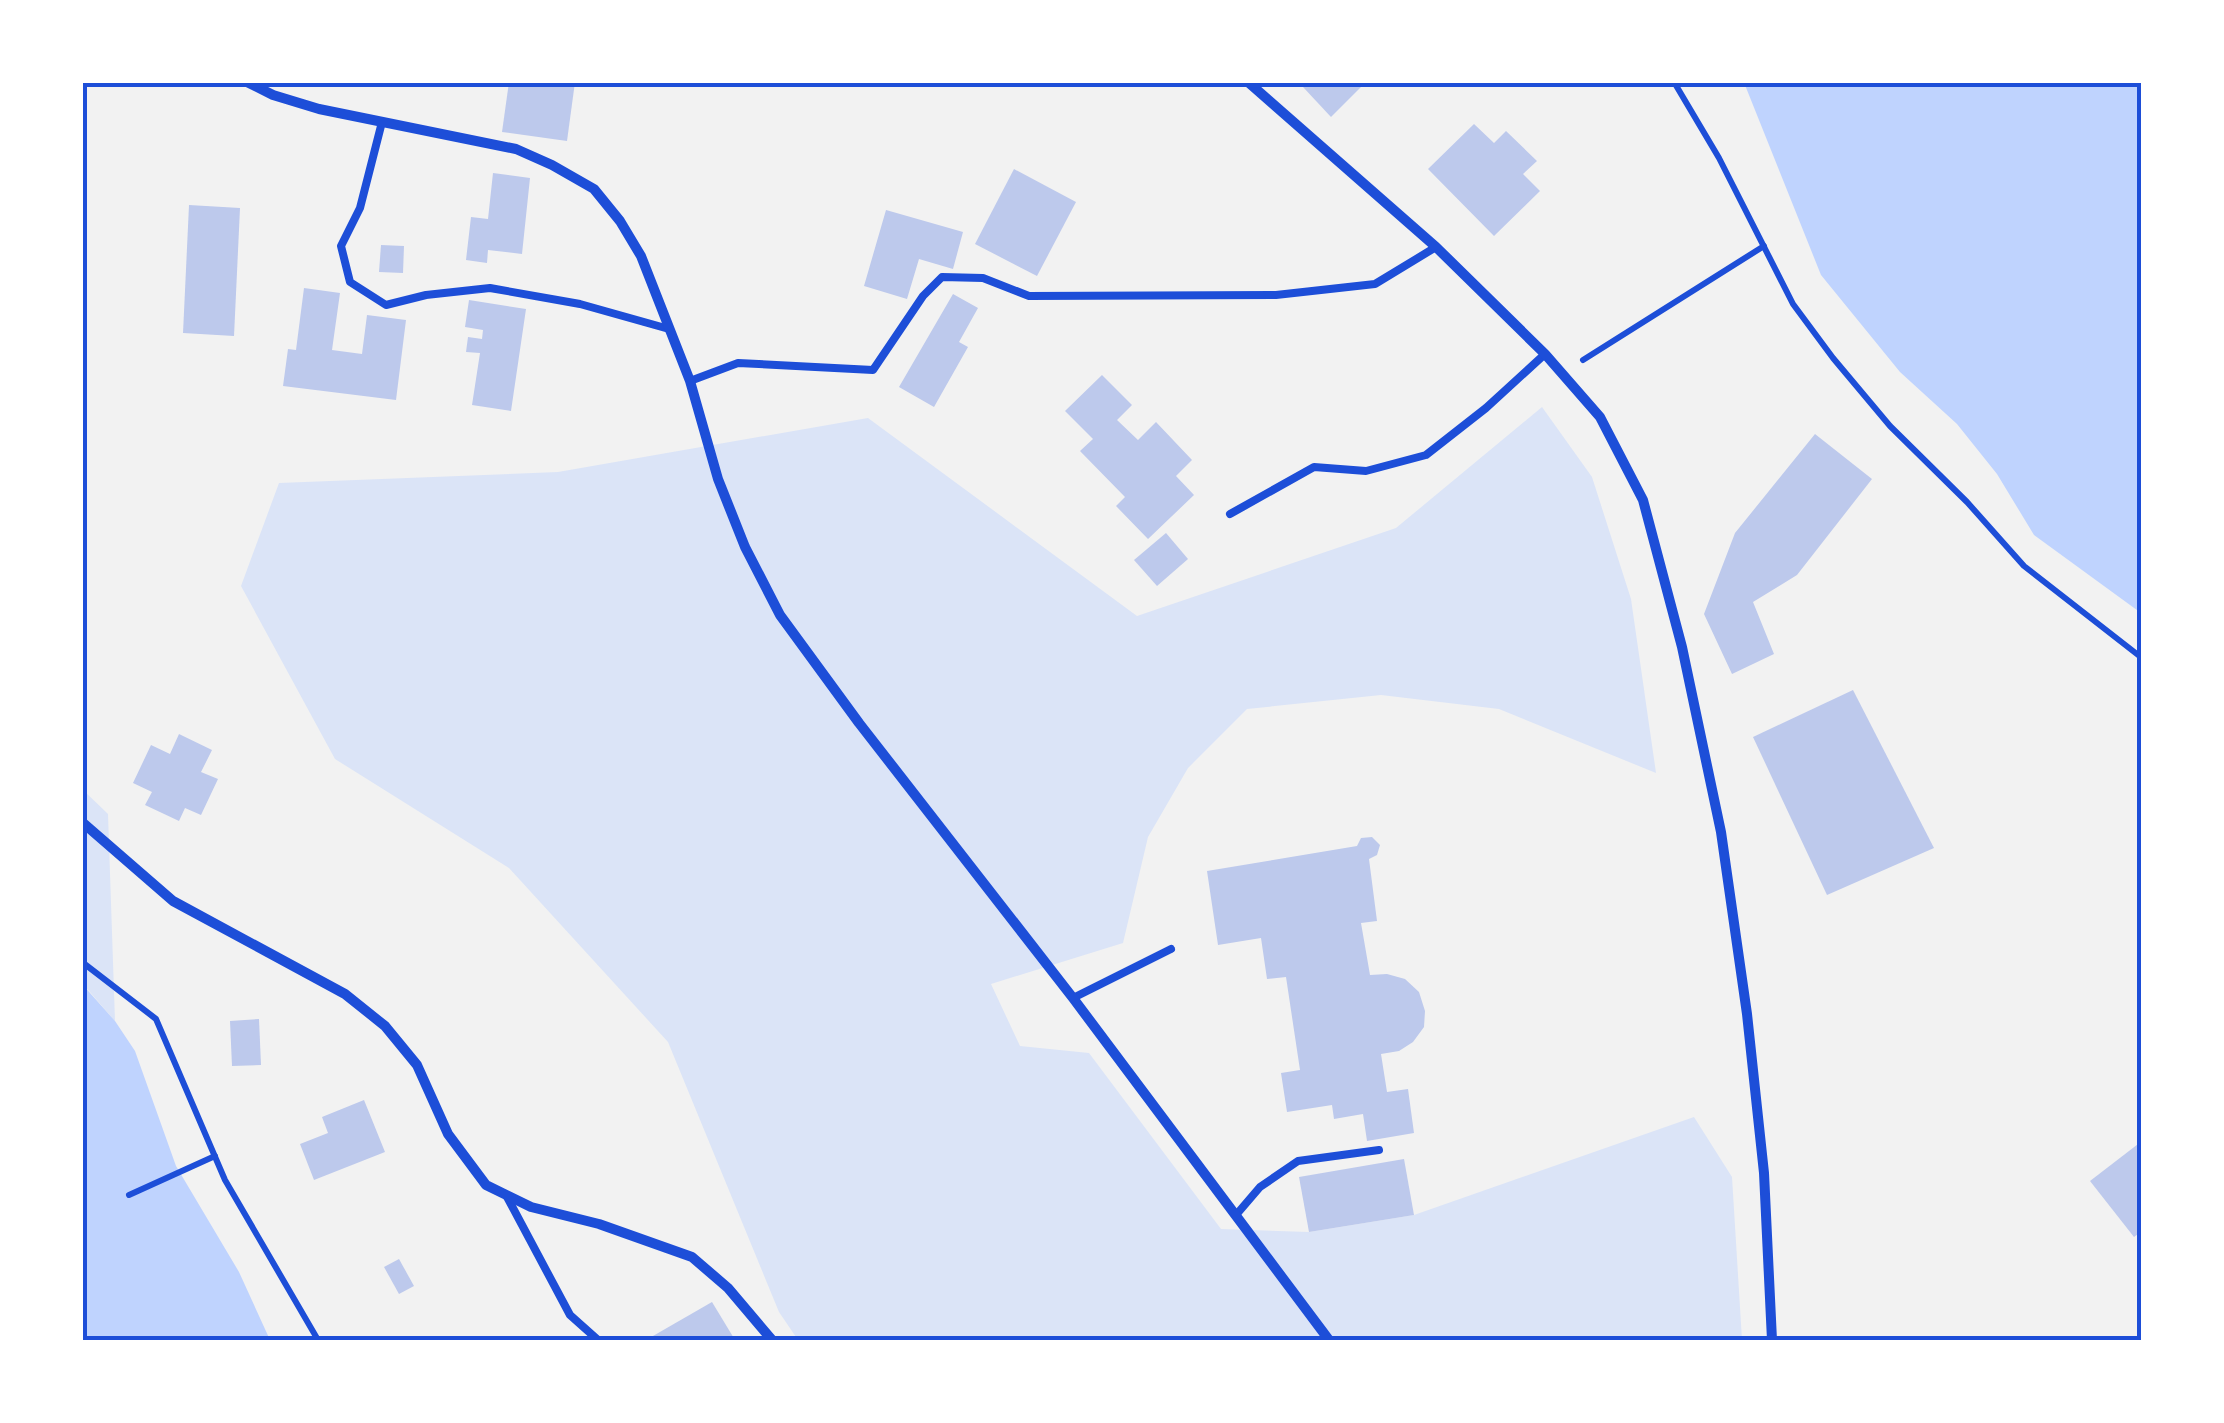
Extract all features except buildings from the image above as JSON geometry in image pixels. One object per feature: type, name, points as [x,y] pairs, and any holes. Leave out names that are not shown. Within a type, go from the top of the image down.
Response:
[{"type":"street","points":[[247,82],[304,104],[516,149],[594,189],[642,256],[690,381],[725,496],[745,547],[780,615],[1329,1340]]},
{"type":"street","points":[[1248,82],[1436,247],[1545,354],[1600,417],[1643,500],[1682,646],[1722,832],[1764,1174],[1772,1340]]},
{"type":"street","points":[[82,822],[173,901],[344,994],[385,1026],[417,1065],[448,1134],[486,1185],[531,1208],[599,1224],[692,1258],[728,1288],[772,1340]]},
{"type":"lane","points":[[382,122],[360,208],[340,246],[350,282],[386,305],[426,295],[490,288],[580,304],[670,330]]},
{"type":"lane","points":[[690,381],[738,362],[872,370],[923,296],[942,277],[983,278],[1030,296],[1276,295],[1375,284],[1436,247]]},
{"type":"lane","points":[[1230,514],[1314,467],[1366,471],[1426,455],[1545,354]]},
{"type":"lane","points":[[1073,998],[1172,949]]},
{"type":"lane","points":[[1236,1215],[1260,1187],[1298,1161],[1379,1150]]},
{"type":"lane","points":[[506,1195],[570,1315],[598,1340]]},
{"type":"path","points":[[1674,82],[1719,158],[1793,304],[1833,358],[1890,426],[1967,502],[2024,566],[2142,658]]},
{"type":"path","points":[[1562,373],[1764,246]]},
{"type":"path","points":[[82,962],[156,1019],[225,1180],[318,1340]]},
{"type":"path","points":[[129,1195],[215,1156]]},
{"type":"shaded area","points":[[1542,407],[1592,477],[1631,599],[1656,773],[1499,709],[1381,695],[1247,709],[1188,768],[1148,837],[1123,943],[991,984],[1020,1046],[1089,1053],[1221,1229],[1309,1232],[1414,1215],[1694,1117],[1732,1177],[1742,1340],[798,1340],[779,1312],[668,1042],[509,868],[335,759],[241,586],[279,483],[558,472],[868,418],[1137,616],[1396,528]]},
{"type":"shaded area","points":[[82,789],[108,814],[115,1021],[83,984]]},
{"type":"water","points":[[1746,83],[2141,83],[2141,613],[2034,535],[1997,474],[1957,424],[1900,372],[1821,275]]},
{"type":"water","points":[[82,984],[135,1051],[176,1166],[239,1272],[270,1340],[83,1340]]}]
